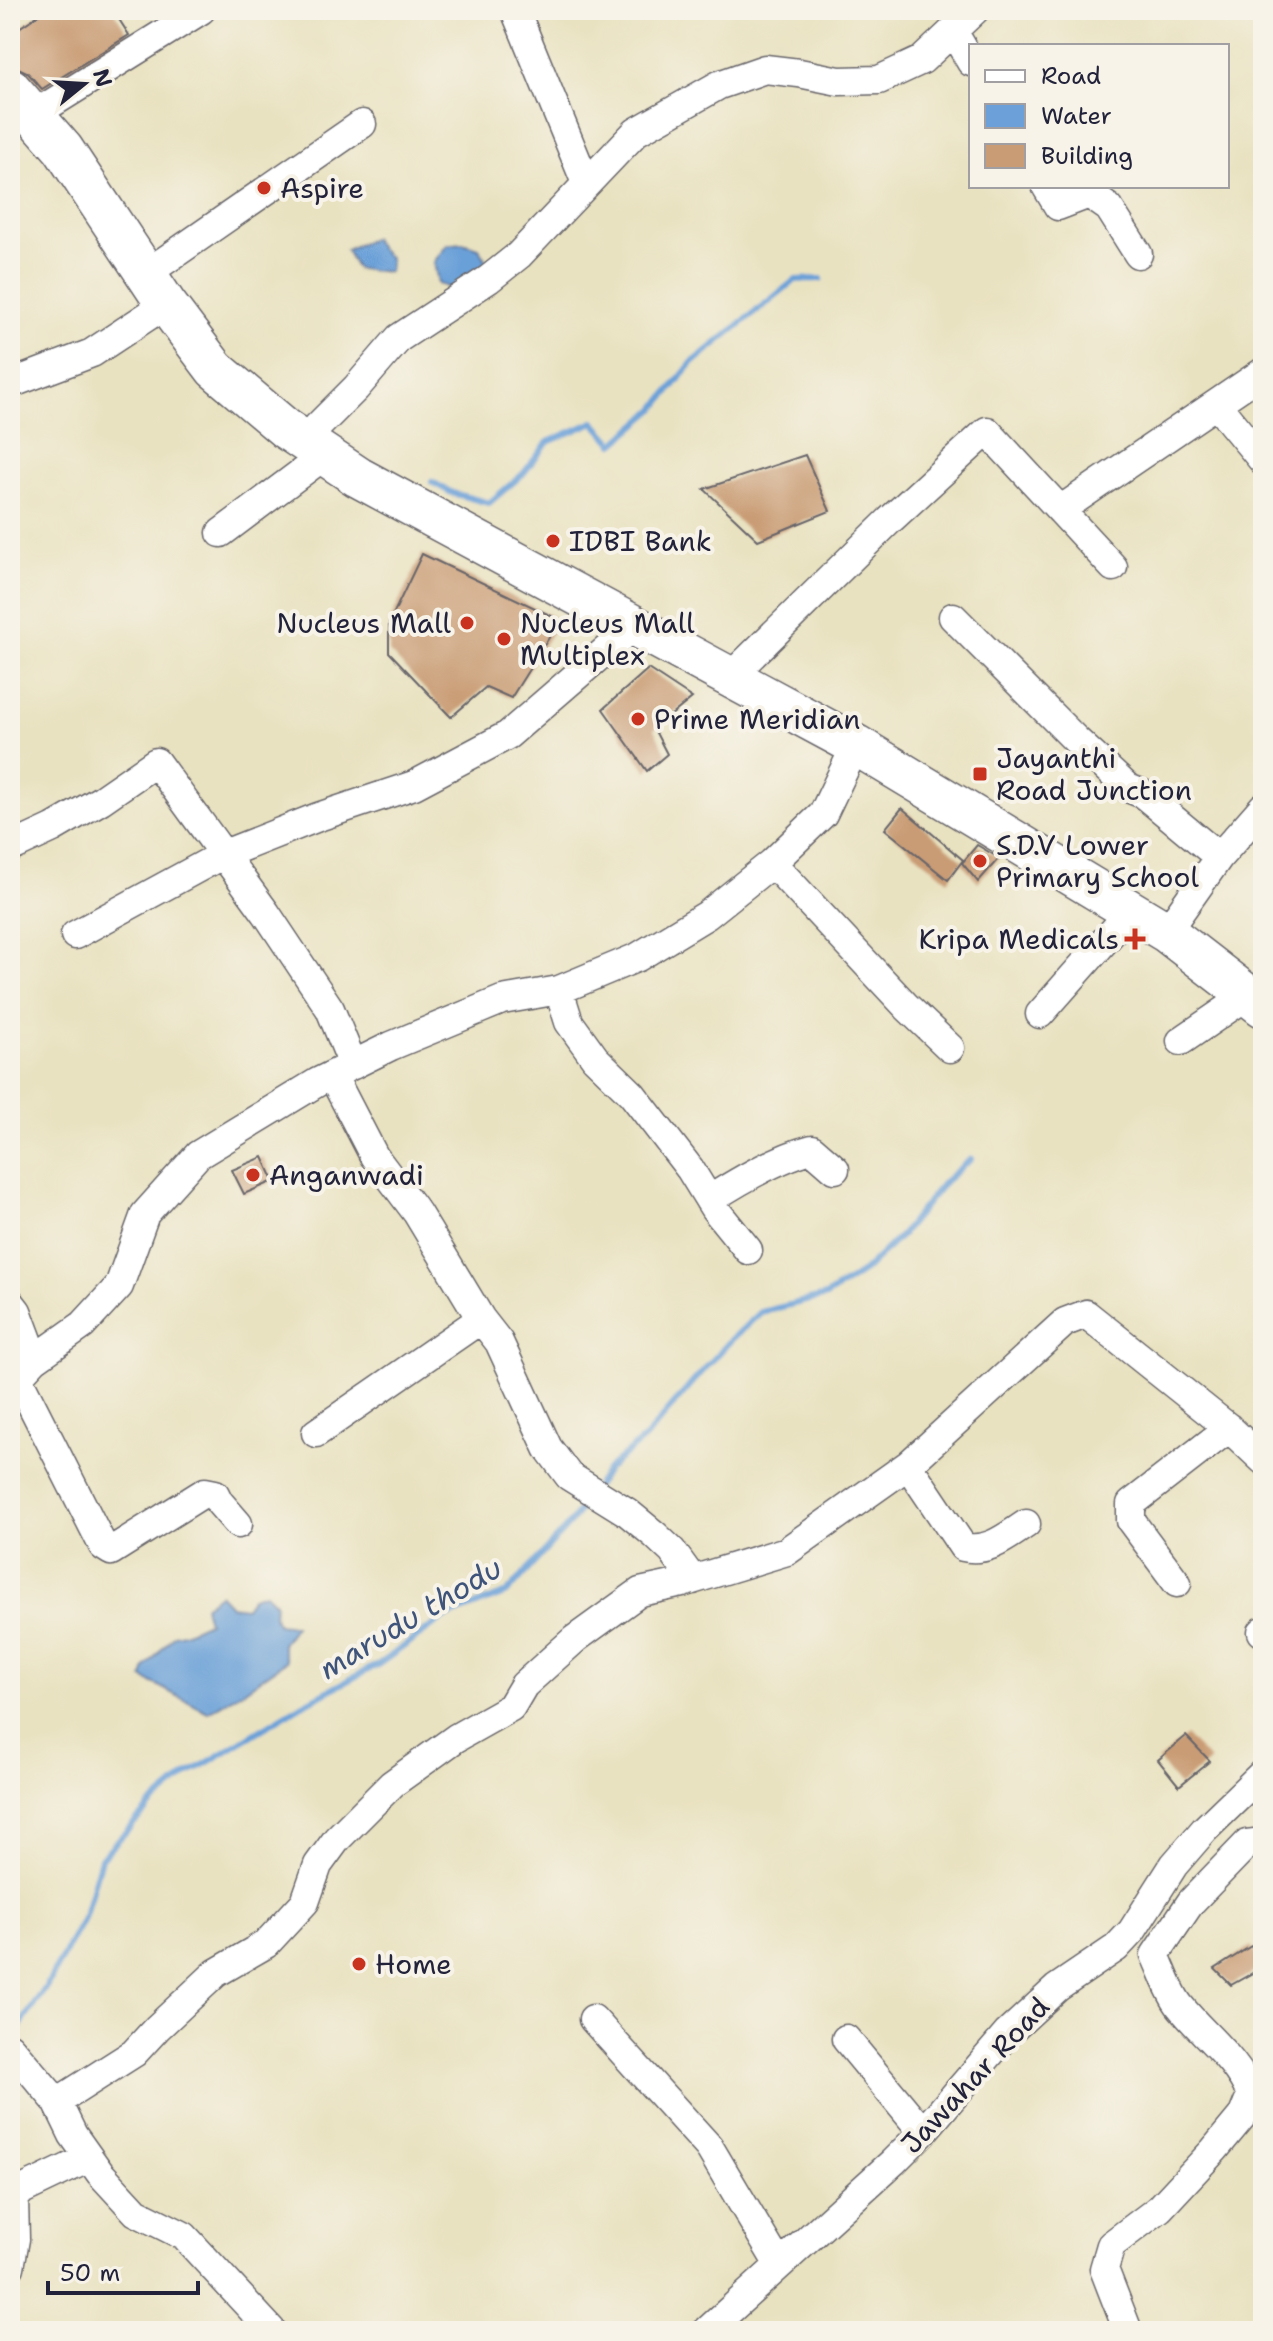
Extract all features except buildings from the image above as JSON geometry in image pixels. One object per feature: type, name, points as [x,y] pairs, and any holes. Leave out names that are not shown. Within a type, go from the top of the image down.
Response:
[{"type":"highway","points":[[22,102],[63,149],[156,289],[215,369],[286,429],[358,477],[856,745],[1166,932],[1256,1001]]},
{"type":"street","points":[[22,102],[201,10]]},
{"type":"street","points":[[515,10],[586,183]]},
{"type":"street","points":[[221,533],[314,448],[356,388],[399,338],[489,279],[519,255],[636,132],[719,85],[765,69],[839,81],[879,80],[922,60],[975,10]]},
{"type":"street","points":[[953,31],[969,59]]},
{"type":"street","points":[[10,384],[92,353],[156,289],[362,124]]},
{"type":"street","points":[[1047,188],[1058,206],[1089,194],[1109,208],[1138,254]]},
{"type":"street","points":[[1060,510],[1263,372]]},
{"type":"street","points":[[1216,404],[1263,461]]},
{"type":"street","points":[[730,677],[878,532],[987,431],[1113,567]]},
{"type":"street","points":[[953,617],[1128,788],[1143,794],[1219,857]]},
{"type":"street","points":[[75,935],[222,855],[318,817],[414,785],[508,735],[634,626]]},
{"type":"street","points":[[21,1374],[83,1325],[119,1286],[145,1214],[198,1155],[343,1070],[391,1046],[502,1000],[559,990],[638,957],[707,915],[772,863],[823,814],[856,745]]},
{"type":"street","points":[[10,848],[101,800],[156,762],[266,913],[330,1009],[343,1070],[374,1156],[417,1213],[481,1319],[499,1342],[548,1448],[569,1476],[627,1512],[655,1535],[672,1551],[693,1580]]},
{"type":"street","points":[[1166,932],[1219,857],[1263,807]]},
{"type":"street","points":[[772,863],[907,1007],[950,1048]]},
{"type":"street","points":[[1040,1014],[1131,911]]},
{"type":"street","points":[[559,990],[569,1022],[595,1058],[632,1094],[748,1250]]},
{"type":"street","points":[[1181,1041],[1256,1001]]},
{"type":"street","points":[[709,1200],[794,1153],[812,1149],[835,1169]]},
{"type":"street","points":[[10,1302],[17,1311],[21,1374],[103,1546],[111,1551],[205,1492],[215,1494],[238,1524]]},
{"type":"street","points":[[57,2102],[134,2053],[216,1973],[266,1944],[305,1902],[318,1865],[337,1839],[392,1784],[456,1738],[511,1707],[524,1685],[575,1639],[640,1592],[693,1580],[787,1551],[908,1465],[1065,1322],[1086,1314],[1229,1428],[1263,1460]]},
{"type":"street","points":[[316,1433],[481,1319]]},
{"type":"street","points":[[1177,1583],[1131,1521],[1131,1504],[1229,1428]]},
{"type":"street","points":[[908,1465],[963,1547],[988,1548],[1026,1524]]},
{"type":"street","name":"Jawahar Road","points":[[707,2331],[893,2162],[923,2132],[1007,2034],[1057,1988],[1116,1948],[1145,1911],[1174,1865],[1205,1829],[1263,1773]]},
{"type":"street","points":[[1128,2331],[1104,2269],[1111,2245],[1160,2208],[1214,2150],[1243,2115],[1257,2092],[1179,2005],[1155,1955],[1191,1902],[1247,1844],[1263,1842]]},
{"type":"street","points":[[593,2019],[709,2147],[779,2265]]},
{"type":"street","points":[[846,2039],[923,2132]]},
{"type":"street","points":[[10,2047],[57,2102],[73,2135],[89,2158],[136,2212],[184,2236],[272,2331]]},
{"type":"street","points":[[10,2267],[15,2239],[14,2199],[22,2190],[89,2158]]},
{"type":"water","points":[[373,238],[390,259],[389,272],[357,269],[346,250]]},
{"type":"water","points":[[462,243],[479,248],[488,264],[457,292],[438,283],[434,262],[447,245]]},
{"type":"water","points":[[265,1593],[275,1603],[274,1616],[278,1624],[295,1626],[282,1644],[286,1661],[245,1690],[208,1712],[143,1678],[146,1667],[174,1635],[208,1622],[204,1606],[219,1594],[230,1606],[245,1608],[252,1597]]},
{"type":"waterway","points":[[432,482],[452,493],[489,503],[523,474],[548,442],[594,422],[614,444],[655,409],[692,363],[795,280],[821,279]]},
{"type":"waterway","name":"marudu thodu","points":[[597,1485],[608,1469],[645,1438],[731,1340],[761,1312],[826,1296],[864,1271],[902,1234],[944,1182],[971,1159]]},
{"type":"waterway","name":"marudu thodu","points":[[12,2038],[46,1987],[85,1915],[101,1858],[152,1804],[187,1775],[302,1705],[379,1664],[444,1618],[507,1593],[572,1521],[588,1497]]},
{"type":"place","name":"Aspire","points":[[264,188]]},
{"type":"place","name":"IDBI Bank","points":[[553,541]]},
{"type":"place","name":"Nucleus Mall","points":[[467,623]]},
{"type":"place","name":"Nucleus Mall Multiplex","points":[[504,639]]},
{"type":"place","name":"Prime Meridian","points":[[638,719]]},
{"type":"place","name":"Jayanthi Road Junction","points":[[980,774]]},
{"type":"place","name":"S.D.V Lower Primary School","points":[[980,861]]},
{"type":"place","name":"Kripa Medicals","points":[[1135,939]]},
{"type":"place","name":"Anganwadi","points":[[253,1175]]},
{"type":"place","name":"Home","points":[[359,1964]]}]
